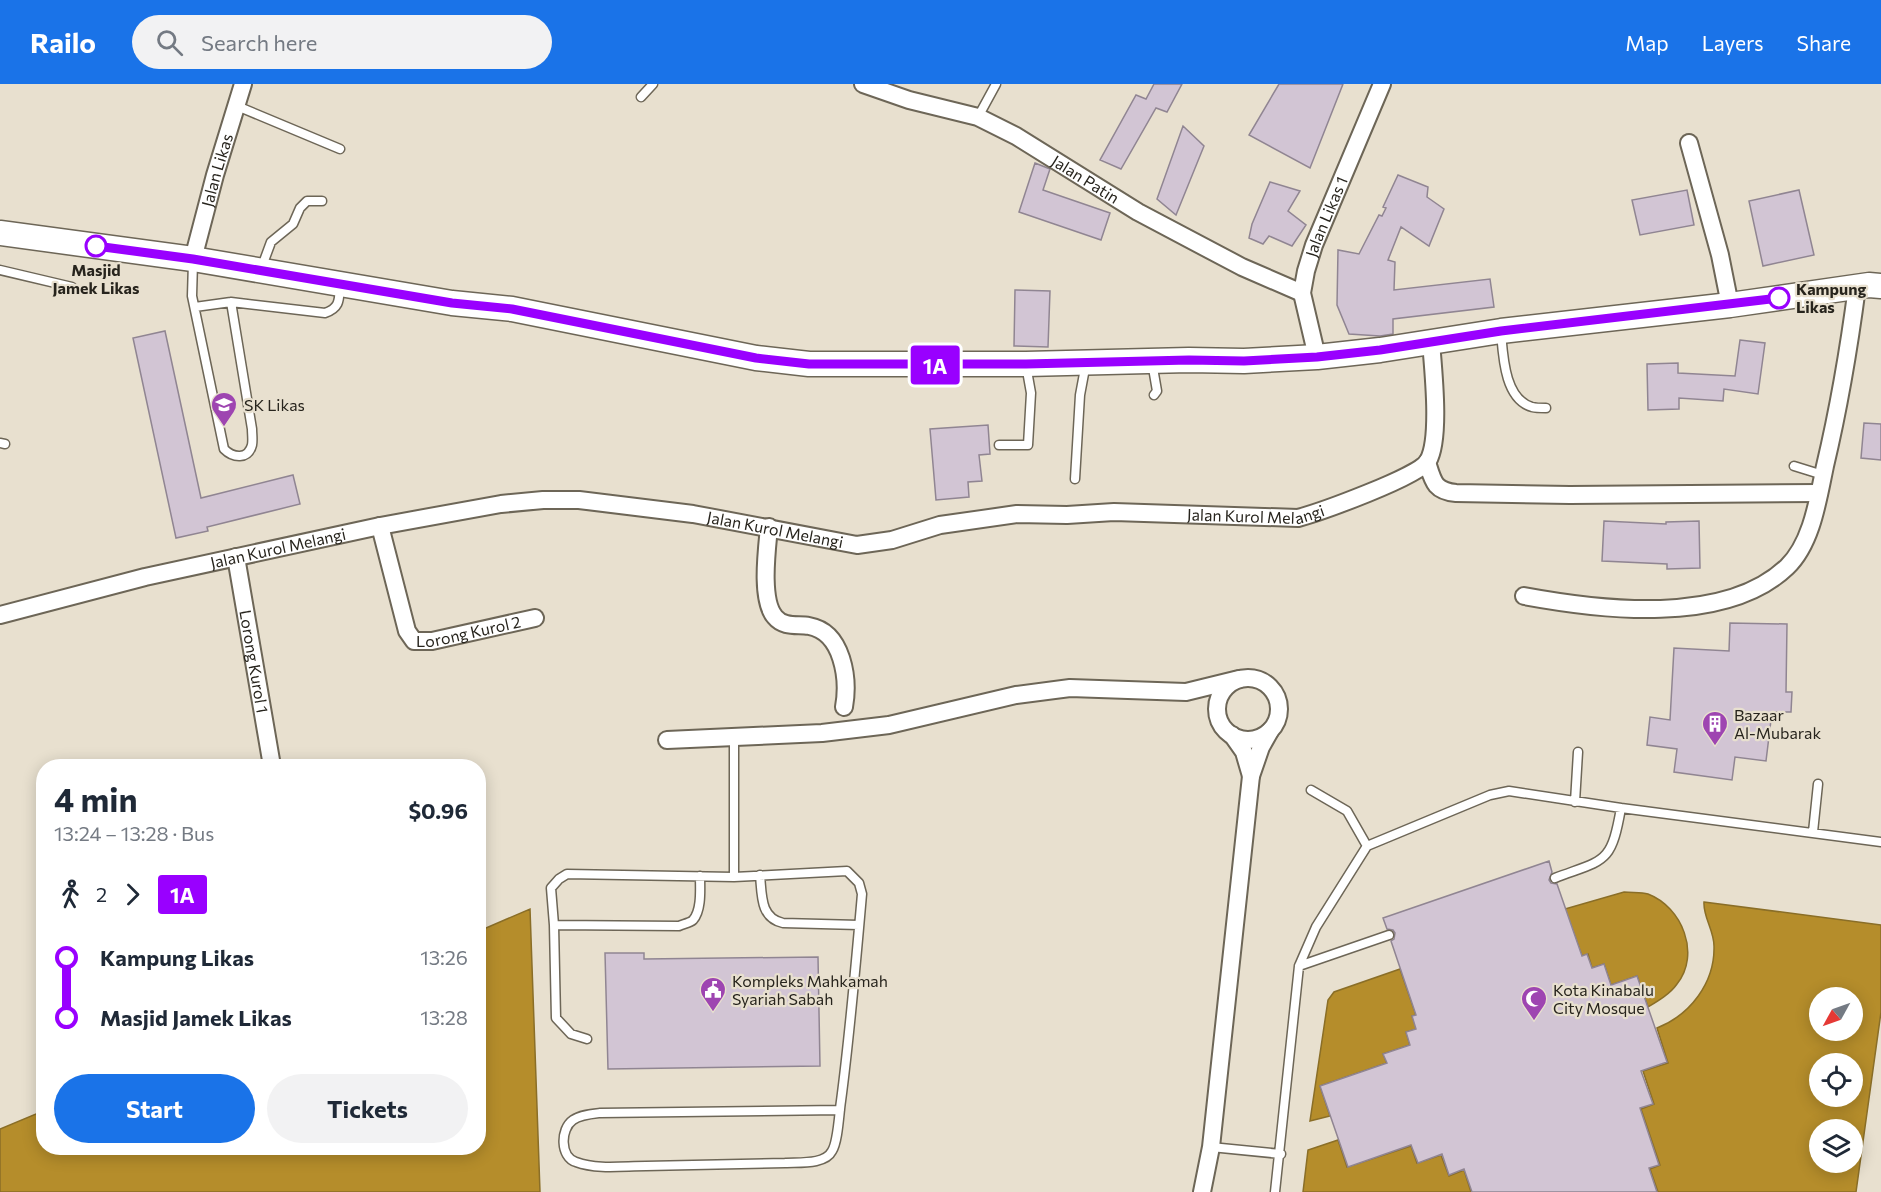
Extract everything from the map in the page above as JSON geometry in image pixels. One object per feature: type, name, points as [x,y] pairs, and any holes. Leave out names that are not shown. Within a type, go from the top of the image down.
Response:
[{"type":"main road","points":[[0,233],[193,259],[452,303],[512,309],[756,358],[820,364],[1244,361],[1317,357],[1501,331],[1730,305],[1872,285]]},
{"type":"street","name":"Jalan Likas","points":[[193,259],[215,175],[243,84]]},
{"type":"street","name":"Jalan Patin","points":[[863,84],[909,100],[978,117],[1016,136],[1138,212],[1252,272],[1302,293]]},
{"type":"street","name":"Jalan Likas 1","points":[[1317,357],[1302,293],[1306,271],[1314,245],[1382,84]]},
{"type":"street","points":[[1689,143],[1720,255],[1730,305]]},
{"type":"street","points":[[1524,596],[1577,606],[1617,609],[1658,609],[1700,605],[1750,590],[1786,567],[1804,541],[1819,493],[1837,417],[1848,356],[1872,285]]},
{"type":"street","points":[[1431,342],[1435,394],[1434,426],[1431,451],[1427,462],[1433,482],[1446,492],[1570,495],[1819,493]]},
{"type":"street","name":"Jalan Kurol Melangi","points":[[0,615],[145,577],[380,526],[501,504],[559,499],[658,509],[769,527],[857,545],[892,540],[940,525],[1017,513],[1067,515],[1114,512],[1298,518],[1321,512],[1380,487],[1418,470],[1427,462]]},
{"type":"street","name":"Lorong Kurol 2","points":[[380,526],[407,631],[414,641],[432,640],[535,618]]},
{"type":"street","points":[[769,527],[765,594],[774,617],[789,625],[810,626],[823,631],[836,643],[846,684],[844,707]]},
{"type":"street","name":"Lorong Kurol 1","points":[[236,557],[271,759]]},
{"type":"street","points":[[667,740],[822,733],[889,725],[1005,697],[1070,688],[1186,692],[1249,678],[1260,680],[1268,686],[1275,693],[1279,713],[1276,723],[1261,747],[1251,776],[1210,1147],[1202,1192]]},
{"type":"street","points":[[1220,720],[1219,700],[1223,691],[1239,679]]},
{"type":"street","points":[[1186,692],[1201,700],[1232,735],[1244,752],[1251,776]]},
{"type":"street","points":[[1232,735],[1251,740],[1270,731]]},
{"type":"lane","points":[[641,97],[653,84]]},
{"type":"lane","points":[[978,117],[996,84]]},
{"type":"lane","points":[[237,106],[340,149]]},
{"type":"lane","points":[[261,270],[271,242],[293,224],[300,208],[307,201],[322,201]]},
{"type":"lane","points":[[193,259],[192,296],[224,449],[230,455],[238,457],[246,454],[252,446],[252,429],[231,302]]},
{"type":"lane","points":[[0,270],[72,287]]},
{"type":"lane","points":[[195,307],[231,302],[325,313],[333,310],[339,304],[340,283]]},
{"type":"lane","points":[[1501,331],[1504,357],[1514,393],[1531,407],[1546,408]]},
{"type":"lane","points":[[1152,361],[1157,391],[1154,395]]},
{"type":"lane","points":[[1075,479],[1080,395],[1086,363]]},
{"type":"lane","points":[[999,445],[1028,445],[1030,393],[1026,364]]},
{"type":"lane","points":[[1794,466],[1823,475]]},
{"type":"lane","points":[[734,737],[734,877]]},
{"type":"lane","points":[[1575,802],[1578,752]]},
{"type":"lane","points":[[1813,832],[1818,784]]},
{"type":"lane","points":[[1311,790],[1347,811],[1367,846]]},
{"type":"lane","points":[[1275,1192],[1281,1154],[1299,966],[1316,927],[1367,846],[1490,795],[1509,791],[1575,802],[1881,842]]},
{"type":"lane","points":[[1555,878],[1601,861],[1610,852],[1616,840],[1621,808]]},
{"type":"lane","points":[[587,1039],[571,1034],[556,1018],[551,888],[567,874],[734,877],[847,871],[859,883],[862,894],[848,1050],[840,1110],[834,1150],[828,1156],[810,1161],[606,1166],[574,1162],[569,1159],[564,1147],[566,1131],[572,1121],[600,1113],[840,1110]]},
{"type":"lane","points":[[760,875],[765,910],[775,921],[859,925]]},
{"type":"lane","points":[[554,926],[679,926],[693,920],[699,904],[700,876]]},
{"type":"lane","points":[[1299,966],[1389,935]]},
{"type":"lane","points":[[1210,1147],[1281,1154]]},
{"type":"shaded area","points":[[1624,892],[1648,894],[1660,900],[1678,920],[1687,946],[1684,972],[1677,984],[1648,1007],[1637,976],[1611,985],[1604,964],[1592,968],[1588,954],[1582,956],[1565,909]]},
{"type":"shaded area","points":[[1704,902],[1881,925],[1881,1012],[1863,1142],[1863,1119],[1809,1119],[1809,1173],[1859,1173],[1856,1192],[1658,1192],[1650,1169],[1660,1165],[1641,1109],[1654,1104],[1643,1071],[1668,1063],[1657,1028],[1680,1015],[1690,1006],[1705,985],[1710,973],[1714,940],[1705,913]]},
{"type":"shaded area","points":[[530,909],[540,1192],[0,1192],[0,1129],[36,1114],[36,1155],[486,1155],[486,928]]},
{"type":"shaded area","points":[[1400,969],[1416,1015],[1412,1016],[1417,1029],[1406,1032],[1410,1045],[1383,1054],[1387,1063],[1320,1086],[1330,1116],[1310,1121],[1328,1000],[1334,992]]},
{"type":"shaded area","points":[[1338,1140],[1347,1167],[1411,1146],[1417,1163],[1441,1155],[1449,1176],[1464,1170],[1471,1192],[1303,1192],[1308,1150]]},
{"type":"building","points":[[1154,84],[1182,84],[1167,112],[1156,108],[1121,169],[1100,160],[1136,95],[1146,99]]},
{"type":"building","points":[[1279,84],[1343,84],[1310,168],[1249,135]]},
{"type":"building","points":[[1183,126],[1204,146],[1176,215],[1157,199]]},
{"type":"building","points":[[1035,163],[1050,169],[1043,190],[1110,213],[1101,240],[1019,212]]},
{"type":"building","points":[[1398,175],[1428,187],[1427,197],[1444,209],[1429,246],[1401,227],[1388,260],[1395,262],[1394,290],[1490,279],[1494,307],[1393,319],[1393,334],[1380,336],[1349,334],[1337,305],[1338,250],[1359,254],[1379,215],[1382,216],[1386,208],[1383,207]]},
{"type":"building","points":[[1270,182],[1300,191],[1288,211],[1306,225],[1292,246],[1269,236],[1263,244],[1249,238],[1252,224]]},
{"type":"building","points":[[1687,190],[1694,225],[1640,235],[1632,200]]},
{"type":"building","points":[[1799,190],[1814,255],[1763,266],[1749,201]]},
{"type":"building","points":[[1015,290],[1050,291],[1048,347],[1014,346]]},
{"type":"building","points":[[165,331],[201,498],[293,475],[300,504],[207,527],[208,531],[176,538],[133,338]]},
{"type":"building","points":[[1740,340],[1765,343],[1758,394],[1724,389],[1723,401],[1679,398],[1679,409],[1648,410],[1647,364],[1678,363],[1678,373],[1735,376]]},
{"type":"building","points":[[1864,423],[1881,424],[1881,460],[1861,458]]},
{"type":"building","points":[[988,425],[990,454],[979,455],[982,481],[968,482],[969,497],[936,500],[930,429]]},
{"type":"building","points":[[1604,521],[1666,524],[1666,522],[1699,521],[1700,568],[1667,569],[1667,564],[1602,561]]},
{"type":"building","points":[[1730,623],[1787,624],[1786,692],[1792,692],[1791,712],[1772,712],[1766,761],[1735,757],[1732,780],[1674,772],[1677,749],[1647,745],[1650,717],[1670,720],[1674,648],[1729,651]]},
{"type":"building","name":"Kota Kinabalu City Mosque","points":[[1549,861],[1552,872],[1549,880],[1557,884],[1582,956],[1587,954],[1592,968],[1604,964],[1611,985],[1637,976],[1667,1062],[1641,1071],[1653,1104],[1640,1108],[1659,1165],[1649,1168],[1657,1192],[1472,1192],[1464,1169],[1449,1175],[1442,1154],[1418,1163],[1411,1145],[1348,1167],[1320,1086],[1387,1063],[1383,1054],[1410,1045],[1406,1032],[1416,1029],[1412,1016],[1416,1015],[1391,941],[1395,933],[1387,929],[1383,918]]},
{"type":"building","name":"Kompleks Mahkamah Syariah Sabah","points":[[605,953],[644,953],[644,959],[818,957],[820,1066],[608,1069]]},
{"type":"bus line","name":"1A","points":[[96,246],[193,259],[452,303],[512,309],[756,358],[809,364],[1244,361],[1317,357],[1380,350],[1501,331],[1779,298]]},
{"type":"place","name":"Masjid Jamek Likas","points":[[96,246]]},
{"type":"place","name":"Kampung Likas","points":[[1779,298]]},
{"type":"place","name":"SK Likas","points":[[224,428]]},
{"type":"place","name":"Bazaar Al-Mubarak","points":[[1715,747]]},
{"type":"place","name":"Kompleks Mahkamah Syariah Sabah","points":[[713,1013]]},
{"type":"place","name":"Kota Kinabalu City Mosque","points":[[1534,1022]]}]
